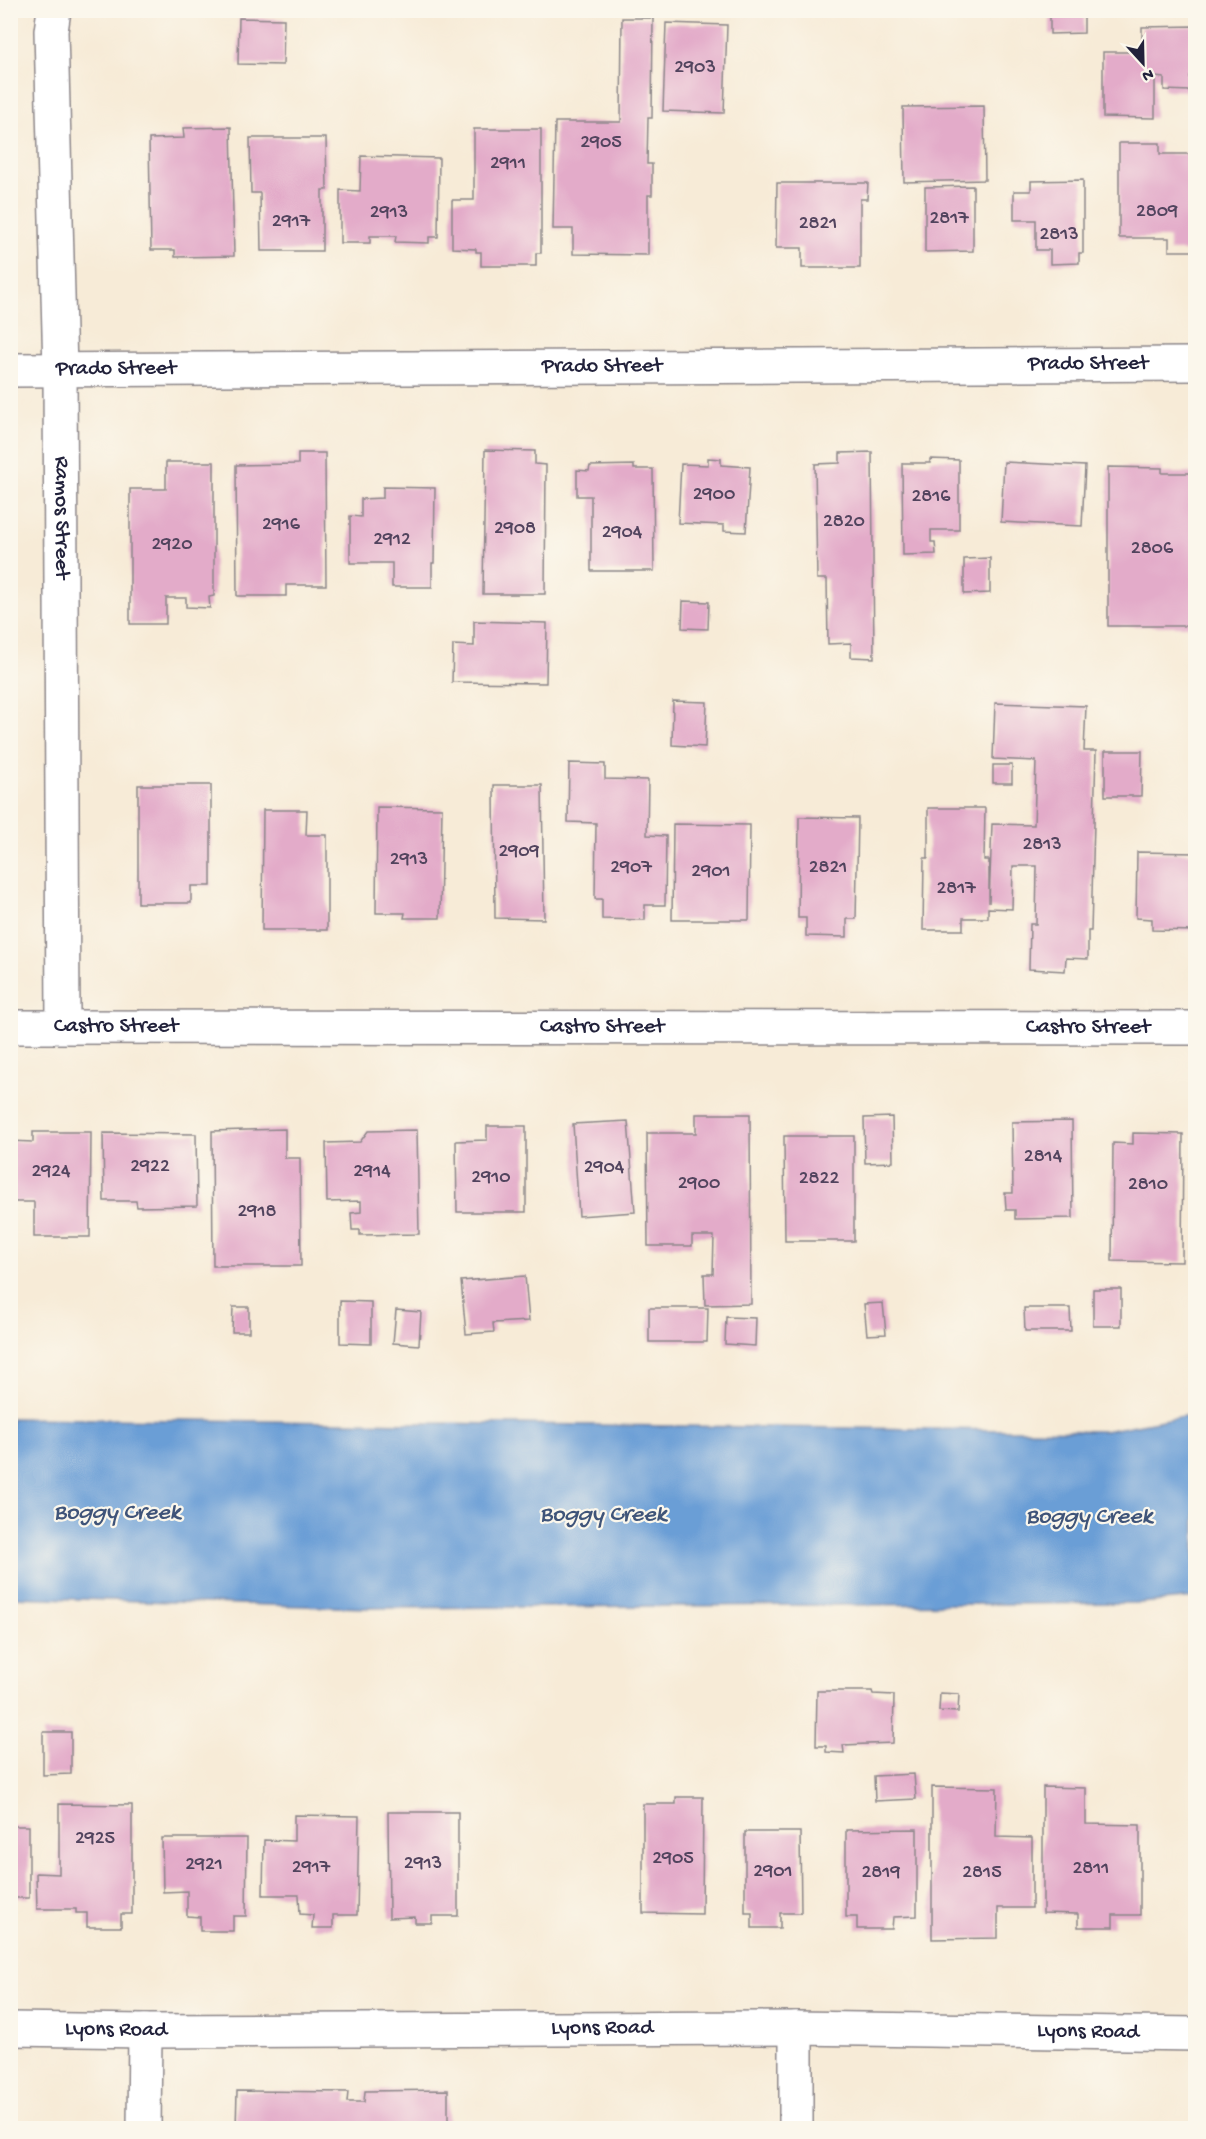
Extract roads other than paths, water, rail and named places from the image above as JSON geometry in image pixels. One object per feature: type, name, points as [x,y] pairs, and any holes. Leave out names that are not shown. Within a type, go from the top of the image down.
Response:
[{"type":"street","name":"Ramos Street","points":[[54,10],[51,31],[60,370],[63,1026]]},
{"type":"street","name":"Prado Street","points":[[10,370],[1196,364]]},
{"type":"street","name":"Castro Street","points":[[10,1027],[1196,1028]]},
{"type":"street","name":"Lyons Road","points":[[10,2029],[145,2031],[796,2028],[1196,2034]]},
{"type":"street","points":[[796,2028],[796,2128]]},
{"type":"street","points":[[144,2128],[145,2031]]},
{"type":"water","name":"Boggy Creek","points":[[1195,1414],[1195,1598],[1140,1603],[367,1608],[11,1597],[11,1418],[1104,1431]]}]
